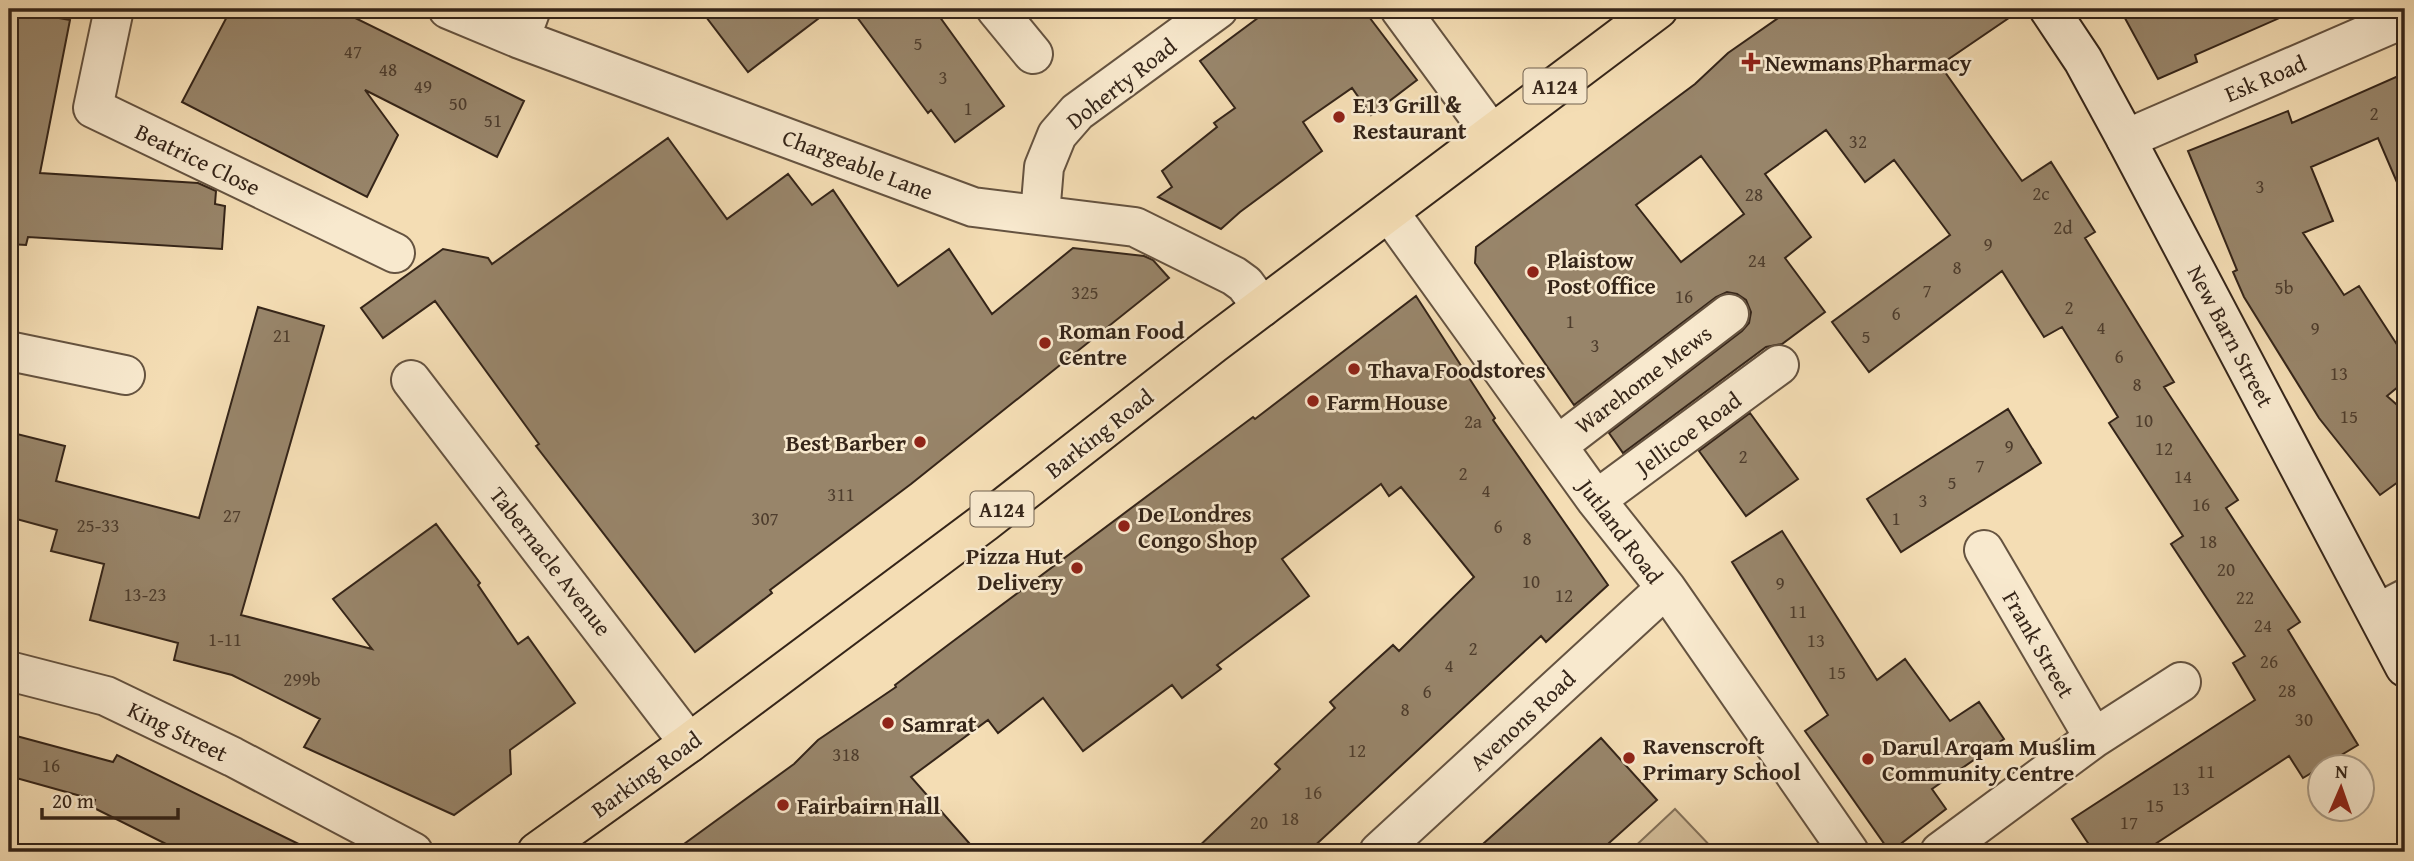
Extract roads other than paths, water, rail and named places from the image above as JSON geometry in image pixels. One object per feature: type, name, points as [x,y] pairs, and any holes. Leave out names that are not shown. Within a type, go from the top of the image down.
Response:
[{"type":"main road","name":"Barking Road","points":[[537,852],[689,743],[1016,498],[1262,307],[1658,9]]},
{"type":"street","name":"Beatrice Close","points":[[114,9],[93,108],[395,253]]},
{"type":"street","name":"Chargeable Lane","points":[[448,9],[526,24],[973,207],[1135,227],[1234,276],[1245,284],[1262,307]]},
{"type":"street","points":[[996,9],[1032,54]]},
{"type":"street","name":"Doherty Road","points":[[1040,215],[1044,167],[1057,135],[1077,112],[1218,9]]},
{"type":"street","points":[[1400,9],[1491,133]]},
{"type":"street","name":"New Barn Street","points":[[2049,9],[2083,60],[2392,606],[2405,667]]},
{"type":"street","name":"Esk Road","points":[[2126,139],[2405,18]]},
{"type":"street","name":"Jutland Road","points":[[1389,212],[1596,500],[1666,588],[1849,852]]},
{"type":"street","name":"Warehome Mews","points":[[1558,445],[1730,314]]},
{"type":"street","points":[[9,351],[125,375]]},
{"type":"street","name":"Jellicoe Road","points":[[1596,500],[1779,365]]},
{"type":"street","name":"Tabernacle Avenue","points":[[411,380],[689,743]]},
{"type":"street","name":"Frank Street","points":[[1984,550],[2094,738]]},
{"type":"street","name":"Avenons Road","points":[[1380,852],[1666,588]]},
{"type":"street","name":"King Street","points":[[9,671],[106,695],[233,757],[413,852]]},
{"type":"street","points":[[1940,852],[2094,738],[2182,682]]},
{"type":"place","name":"Newmans Pharmacy","points":[[1751,62]]},
{"type":"place","name":"E13 Grill & Restaurant","points":[[1339,117]]},
{"type":"place","name":"Plaistow Post Office","points":[[1533,272]]},
{"type":"place","name":"Roman Food Centre","points":[[1045,343]]},
{"type":"place","name":"Thava Foodstores","points":[[1354,369]]},
{"type":"place","name":"Farm House","points":[[1313,401]]},
{"type":"place","name":"Best Barber","points":[[920,442]]},
{"type":"place","name":"De Londres Congo Shop","points":[[1124,526]]},
{"type":"place","name":"Pizza Hut Delivery","points":[[1077,568]]},
{"type":"place","name":"Samrat","points":[[888,723]]},
{"type":"place","name":"Ravenscroft Primary School","points":[[1629,758]]},
{"type":"place","name":"Darul Arqam Muslim Community Centre","points":[[1868,759]]},
{"type":"place","name":"Fairbairn Hall","points":[[783,805]]}]
